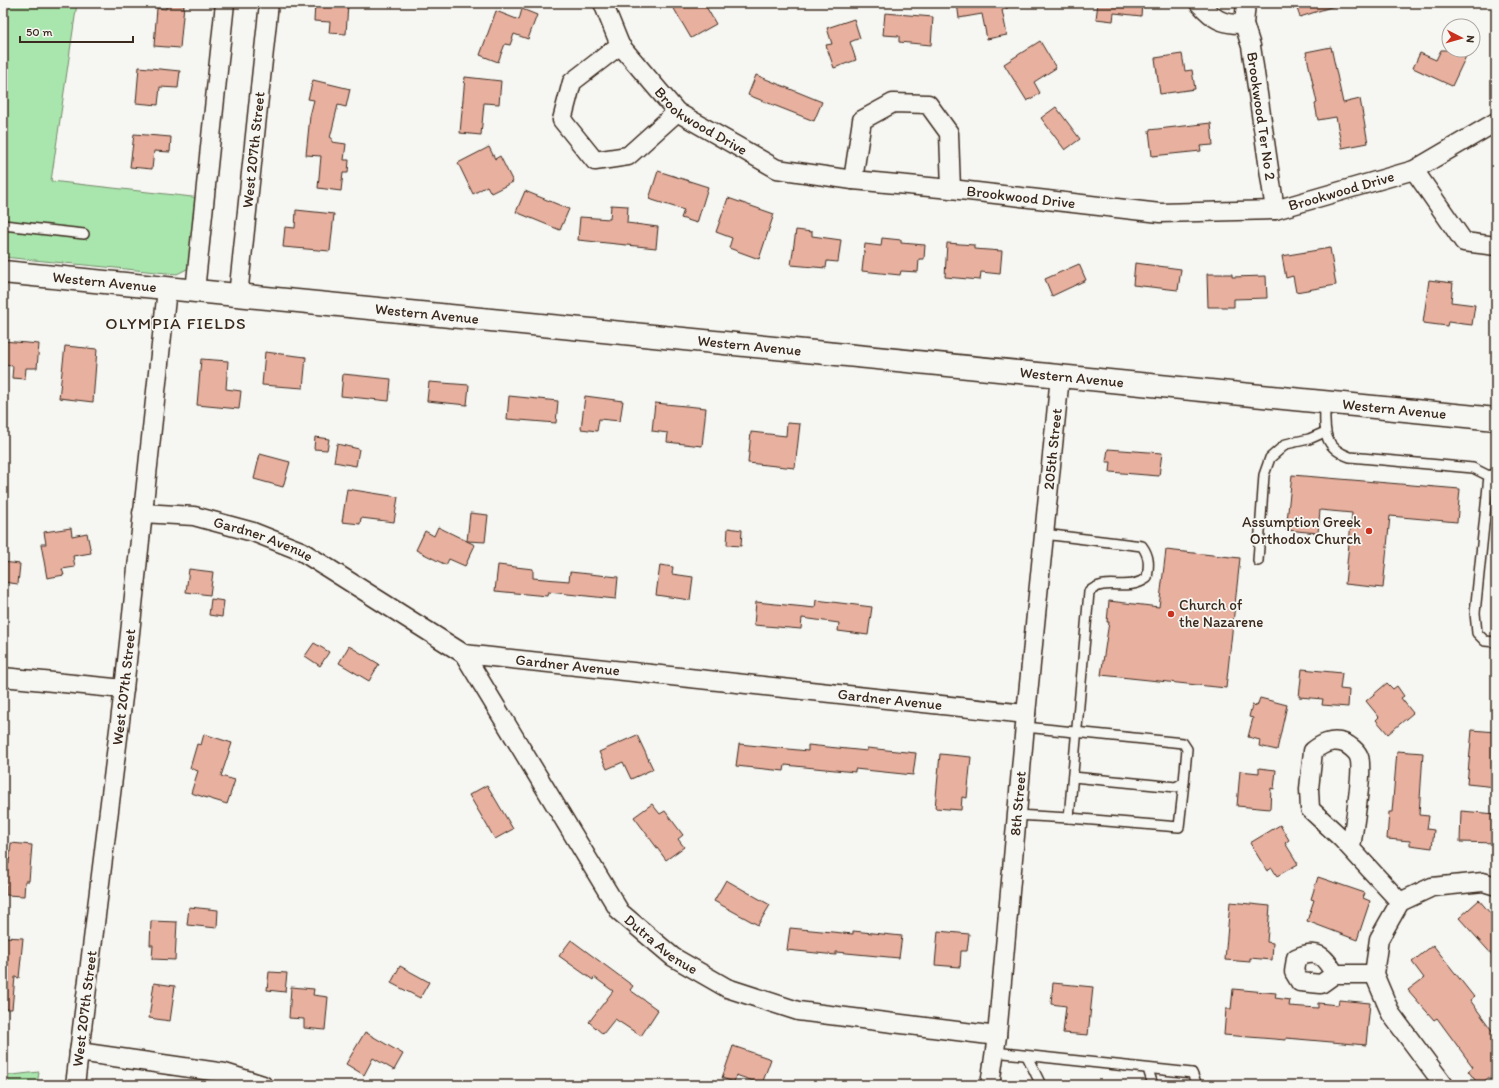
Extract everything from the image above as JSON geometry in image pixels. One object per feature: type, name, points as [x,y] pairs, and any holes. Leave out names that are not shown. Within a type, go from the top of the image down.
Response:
[{"type":"main road","name":"Western Avenue","points":[[3,272],[1496,419]]},
{"type":"street","points":[[195,291],[225,3]]},
{"type":"street","name":"West 207th Street","points":[[238,296],[269,3]]},
{"type":"street","name":"Brookwood Drive","points":[[603,3],[620,46],[676,112],[777,169],[853,180],[951,189],[1160,213],[1275,210],[1414,170],[1496,122]]},
{"type":"street","points":[[1199,3],[1211,17],[1235,24],[1244,24]]},
{"type":"street","name":"Brookwood Ter No 2","points":[[1246,3],[1244,24],[1251,46],[1275,210]]},
{"type":"street","points":[[620,46],[572,82],[562,120],[595,160],[628,156],[676,112]]},
{"type":"street","points":[[853,180],[862,120],[894,103],[928,104],[949,133],[951,189]]},
{"type":"street","points":[[1414,170],[1464,242],[1496,246]]},
{"type":"street","name":"West 207th Street","points":[[76,1085],[124,689],[167,289]]},
{"type":"street","name":"205th Street","points":[[1045,528],[1060,376]]},
{"type":"street","name":"Gardner Avenue","points":[[142,513],[194,516],[253,532],[300,551],[464,654],[1025,720]]},
{"type":"street","name":"8th Street","points":[[990,1085],[1045,528]]},
{"type":"street","name":"Dutra Avenue","points":[[464,654],[620,912],[673,956],[727,988],[798,1011],[995,1044]]},
{"type":"street","points":[[3,677],[124,689]]},
{"type":"street","points":[[1351,848],[1360,778],[1359,757],[1349,744],[1340,742],[1324,743],[1313,751],[1309,789],[1310,809],[1351,848],[1400,902]]},
{"type":"street","points":[[1444,1085],[1391,1014],[1374,974],[1379,939],[1400,902],[1432,887],[1483,882],[1496,886]]},
{"type":"street","points":[[1335,974],[1374,974]]},
{"type":"street","points":[[79,1052],[225,1073],[263,1085]]},
{"type":"lane","points":[[3,225],[84,234]]},
{"type":"lane","points":[[1325,402],[1325,432],[1330,445],[1339,453],[1350,457],[1473,468],[1492,475],[1475,613],[1477,633],[1485,641],[1496,642]]},
{"type":"lane","points":[[1258,561],[1264,475],[1270,458],[1286,444],[1309,439],[1325,432]]},
{"type":"lane","points":[[1045,528],[1142,546],[1148,553],[1149,563],[1146,578],[1139,584],[1124,586],[1106,584],[1094,587],[1090,592],[1069,818]]},
{"type":"lane","points":[[1016,815],[1179,827],[1184,782],[1187,749],[1183,743],[1077,731],[1025,720]]},
{"type":"lane","points":[[1073,777],[1176,787],[1184,782]]},
{"type":"lane","points":[[995,1044],[1027,1056],[1192,1073],[1197,1085]]},
{"type":"lane","points":[[1027,1056],[1041,1085]]},
{"type":"lane","points":[[1148,1069],[1154,1085]]},
{"type":"green space","points":[[3,3],[77,3],[51,181],[201,198],[194,258],[187,269],[177,274],[3,257]]},
{"type":"green space","points":[[39,1072],[37,1085],[3,1085],[3,1076]]},
{"type":"building","points":[[166,3],[184,5],[180,48],[154,46],[157,8],[166,9]]},
{"type":"building","points":[[315,3],[348,4],[346,34],[329,33],[330,22],[314,21]]},
{"type":"building","points":[[681,3],[704,3],[716,24],[691,38],[673,7]]},
{"type":"building","points":[[957,3],[1007,3],[1007,9],[1002,10],[1007,35],[987,39],[982,14],[959,18]]},
{"type":"building","points":[[1098,3],[1142,3],[1141,16],[1114,13],[1113,21],[1096,19]]},
{"type":"building","points":[[1295,3],[1336,3],[1337,5],[1300,17]]},
{"type":"building","points":[[522,9],[537,15],[528,39],[514,34],[510,45],[505,44],[498,62],[480,55],[496,11],[519,20]]},
{"type":"building","points":[[885,13],[933,17],[931,45],[899,42],[899,36],[883,35]]},
{"type":"building","points":[[854,19],[860,38],[850,42],[856,60],[834,68],[826,45],[832,44],[827,28]]},
{"type":"building","points":[[1040,41],[1056,68],[1034,82],[1040,93],[1027,101],[1004,64]]},
{"type":"building","points":[[1331,47],[1343,103],[1360,99],[1368,143],[1342,148],[1336,117],[1318,120],[1315,104],[1317,103],[1306,52]]},
{"type":"building","points":[[1441,50],[1441,58],[1465,58],[1452,86],[1413,68],[1420,53],[1436,60]]},
{"type":"building","points":[[1182,54],[1185,71],[1192,70],[1195,89],[1160,94],[1155,58]]},
{"type":"building","points":[[139,67],[180,71],[178,88],[160,87],[158,105],[136,103]]},
{"type":"building","points":[[756,75],[822,102],[814,121],[748,95]]},
{"type":"building","points":[[465,77],[501,81],[499,104],[484,103],[481,135],[460,133]]},
{"type":"building","points":[[313,80],[350,89],[346,107],[338,105],[330,138],[332,138],[332,142],[346,144],[344,160],[349,160],[348,173],[343,173],[341,191],[318,188],[321,156],[306,155],[310,116],[314,100],[308,99]]},
{"type":"building","points":[[1056,107],[1080,139],[1065,150],[1041,118]]},
{"type":"building","points":[[1211,123],[1213,145],[1200,146],[1201,151],[1152,156],[1149,130]]},
{"type":"building","points":[[134,134],[171,137],[170,152],[154,151],[152,169],[130,167]]},
{"type":"building","points":[[489,147],[495,159],[500,156],[513,182],[491,193],[487,186],[473,194],[458,163]]},
{"type":"building","points":[[658,171],[708,187],[697,223],[681,218],[684,210],[649,199]]},
{"type":"building","points":[[525,191],[569,209],[560,230],[516,212]]},
{"type":"building","points":[[728,198],[774,214],[759,259],[729,248],[732,238],[716,232]]},
{"type":"building","points":[[611,205],[628,206],[627,223],[658,227],[656,248],[578,240],[580,217],[610,219]]},
{"type":"building","points":[[296,210],[334,214],[330,251],[283,247],[285,227],[295,228]]},
{"type":"building","points":[[796,230],[812,232],[812,236],[841,240],[838,262],[827,261],[826,268],[791,265]]},
{"type":"building","points":[[882,238],[901,240],[901,243],[925,245],[924,259],[919,259],[918,272],[901,271],[900,275],[862,271],[865,244],[881,246]]},
{"type":"building","points":[[947,243],[974,245],[974,249],[1002,251],[1000,274],[981,272],[980,280],[945,277]]},
{"type":"building","points":[[1330,248],[1336,285],[1296,292],[1293,276],[1286,278],[1282,256]]},
{"type":"building","points":[[1135,263],[1181,269],[1178,290],[1133,285]]},
{"type":"building","points":[[1079,264],[1086,280],[1052,296],[1045,279]]},
{"type":"building","points":[[1207,274],[1232,274],[1232,277],[1266,276],[1267,298],[1234,299],[1234,307],[1208,307]]},
{"type":"building","points":[[1429,280],[1453,283],[1451,302],[1475,305],[1472,325],[1448,322],[1447,326],[1423,323]]},
{"type":"building","points":[[3,341],[39,344],[37,368],[26,368],[25,379],[12,378],[13,366],[3,365]]},
{"type":"building","points":[[65,346],[97,349],[93,402],[59,398]]},
{"type":"building","points":[[265,352],[306,357],[303,388],[262,385]]},
{"type":"building","points":[[201,359],[228,361],[226,389],[241,391],[239,409],[197,405]]},
{"type":"building","points":[[343,374],[391,379],[389,401],[341,396]]},
{"type":"building","points":[[429,382],[469,385],[467,405],[427,401]]},
{"type":"building","points":[[509,396],[558,401],[556,423],[507,419]]},
{"type":"building","points":[[585,396],[623,401],[620,421],[599,419],[597,431],[581,429]]},
{"type":"building","points":[[655,403],[706,408],[702,446],[667,442],[668,433],[652,431]]},
{"type":"building","points":[[787,423],[800,424],[795,468],[748,463],[751,432],[786,436]]},
{"type":"building","points":[[315,437],[329,439],[327,450],[314,449]]},
{"type":"building","points":[[337,444],[359,449],[356,466],[334,462]]},
{"type":"building","points":[[1108,449],[1162,453],[1159,476],[1110,472],[1111,462],[1106,462]]},
{"type":"building","points":[[260,454],[290,462],[283,487],[254,479]]},
{"type":"building","name":"Assumption Greek Orthodox Church","points":[[1292,475],[1460,489],[1457,522],[1390,516],[1383,588],[1345,584],[1352,513],[1320,510],[1318,533],[1286,530]]},
{"type":"building","points":[[347,489],[398,497],[394,522],[361,518],[360,524],[342,522]]},
{"type":"building","points":[[470,513],[488,515],[485,542],[467,541]]},
{"type":"building","points":[[438,527],[475,545],[465,566],[449,559],[446,565],[416,550],[425,531],[434,536]]},
{"type":"building","points":[[71,528],[72,536],[87,533],[91,553],[73,556],[75,567],[62,569],[64,575],[47,578],[41,544],[46,544],[44,532]]},
{"type":"building","points":[[728,528],[742,530],[741,546],[727,545]]},
{"type":"building","name":"Church of the Nazarene","points":[[1166,550],[1240,558],[1226,688],[1101,675],[1109,622],[1107,622],[1109,601],[1159,607]]},
{"type":"building","points":[[3,562],[20,564],[18,584],[3,582]]},
{"type":"building","points":[[498,565],[533,569],[533,578],[569,581],[570,572],[618,577],[616,599],[548,592],[547,596],[495,591]]},
{"type":"building","points":[[660,565],[673,567],[672,574],[693,577],[690,600],[656,595]]},
{"type":"building","points":[[189,569],[213,572],[210,595],[186,592]]},
{"type":"building","points":[[211,599],[224,601],[222,617],[209,615]]},
{"type":"building","points":[[816,600],[872,607],[868,635],[838,631],[839,623],[802,618],[801,629],[754,625],[756,602],[815,608]]},
{"type":"building","points":[[314,643],[329,652],[320,666],[305,656]]},
{"type":"building","points":[[349,646],[379,664],[369,681],[339,663]]},
{"type":"building","points":[[1302,669],[1342,673],[1340,689],[1349,690],[1348,707],[1322,705],[1323,699],[1299,697]]},
{"type":"building","points":[[1387,683],[1393,689],[1397,686],[1404,696],[1401,698],[1413,713],[1388,734],[1376,720],[1379,717],[1366,701]]},
{"type":"building","points":[[1260,698],[1287,705],[1277,750],[1259,746],[1260,740],[1248,737],[1253,718],[1249,717],[1252,705],[1257,706]]},
{"type":"building","points":[[1472,730],[1496,732],[1496,787],[1467,784]]},
{"type":"building","points":[[204,734],[232,743],[221,776],[235,780],[227,804],[191,793],[198,771],[190,768],[197,744],[201,745]]},
{"type":"building","points":[[637,735],[653,769],[631,779],[623,762],[607,769],[599,752]]},
{"type":"building","points":[[739,744],[808,751],[808,745],[867,751],[867,748],[916,753],[913,775],[855,769],[855,772],[785,765],[784,771],[736,766]]},
{"type":"building","points":[[1397,751],[1423,753],[1419,815],[1429,816],[1427,829],[1434,830],[1432,848],[1410,845],[1410,841],[1387,839],[1389,812],[1392,812]]},
{"type":"building","points":[[940,754],[971,757],[967,798],[962,797],[961,810],[935,808]]},
{"type":"building","points":[[1259,768],[1276,770],[1274,789],[1271,788],[1270,809],[1237,806],[1240,771],[1259,773]]},
{"type":"building","points":[[487,785],[513,829],[495,839],[469,795]]},
{"type":"building","points":[[652,804],[660,814],[665,811],[683,835],[678,839],[684,847],[666,860],[634,817]]},
{"type":"building","points":[[1461,811],[1496,814],[1496,843],[1460,842]]},
{"type":"building","points":[[1280,825],[1289,840],[1285,843],[1298,864],[1277,876],[1272,868],[1267,871],[1250,843]]},
{"type":"building","points":[[11,843],[32,845],[29,881],[25,881],[24,896],[6,895],[6,885],[3,885],[3,863],[9,864]]},
{"type":"building","points":[[1318,877],[1365,893],[1363,898],[1370,901],[1357,940],[1307,921],[1314,900],[1311,899]]},
{"type":"building","points":[[726,880],[770,905],[758,925],[714,901]]},
{"type":"building","points":[[1479,900],[1496,920],[1496,959],[1459,918]]},
{"type":"building","points":[[1230,902],[1270,906],[1267,942],[1273,943],[1272,960],[1250,958],[1250,962],[1225,960]]},
{"type":"building","points":[[189,907],[218,910],[217,928],[187,925]]},
{"type":"building","points":[[151,921],[177,922],[175,960],[152,959],[153,945],[150,945]]},
{"type":"building","points":[[790,928],[853,934],[853,931],[902,936],[899,958],[836,952],[836,955],[787,950]]},
{"type":"building","points":[[938,931],[969,934],[967,951],[961,951],[960,967],[935,965]]},
{"type":"building","points":[[3,937],[23,938],[19,978],[15,977],[12,1009],[3,1009]]},
{"type":"building","points":[[571,940],[633,986],[630,990],[658,1010],[641,1036],[615,1019],[603,1034],[589,1022],[613,991],[594,977],[593,980],[559,956]]},
{"type":"building","points":[[1433,945],[1474,997],[1470,1000],[1496,1036],[1496,1072],[1479,1085],[1468,1071],[1473,1067],[1437,1018],[1434,1020],[1408,990],[1424,978],[1412,962]]},
{"type":"building","points":[[400,966],[429,982],[420,998],[391,983]]},
{"type":"building","points":[[269,972],[287,973],[285,992],[267,990]]},
{"type":"building","points":[[154,983],[175,986],[170,1021],[149,1018]]},
{"type":"building","points":[[1053,983],[1093,987],[1088,1035],[1063,1033],[1066,1006],[1051,1004]]},
{"type":"building","points":[[291,987],[314,989],[313,995],[328,997],[325,1030],[304,1028],[304,1019],[289,1018]]},
{"type":"building","points":[[1233,989],[1276,993],[1275,998],[1290,1000],[1289,1006],[1318,1008],[1318,1003],[1338,1005],[1339,1000],[1370,1003],[1366,1045],[1286,1038],[1286,1040],[1224,1035],[1226,1009],[1231,1009]]},
{"type":"building","points":[[365,1032],[403,1054],[394,1070],[373,1058],[364,1075],[346,1064]]},
{"type":"building","points":[[733,1046],[771,1059],[762,1084],[736,1075],[734,1082],[722,1078]]},
{"type":"place","name":"Assumption Greek Orthodox Church","points":[[1369,531]]},
{"type":"place","name":"Church of the Nazarene","points":[[1171,614]]},
{"type":"district","name":"OLYMPIA FIELDS","points":[[176,323]]}]
